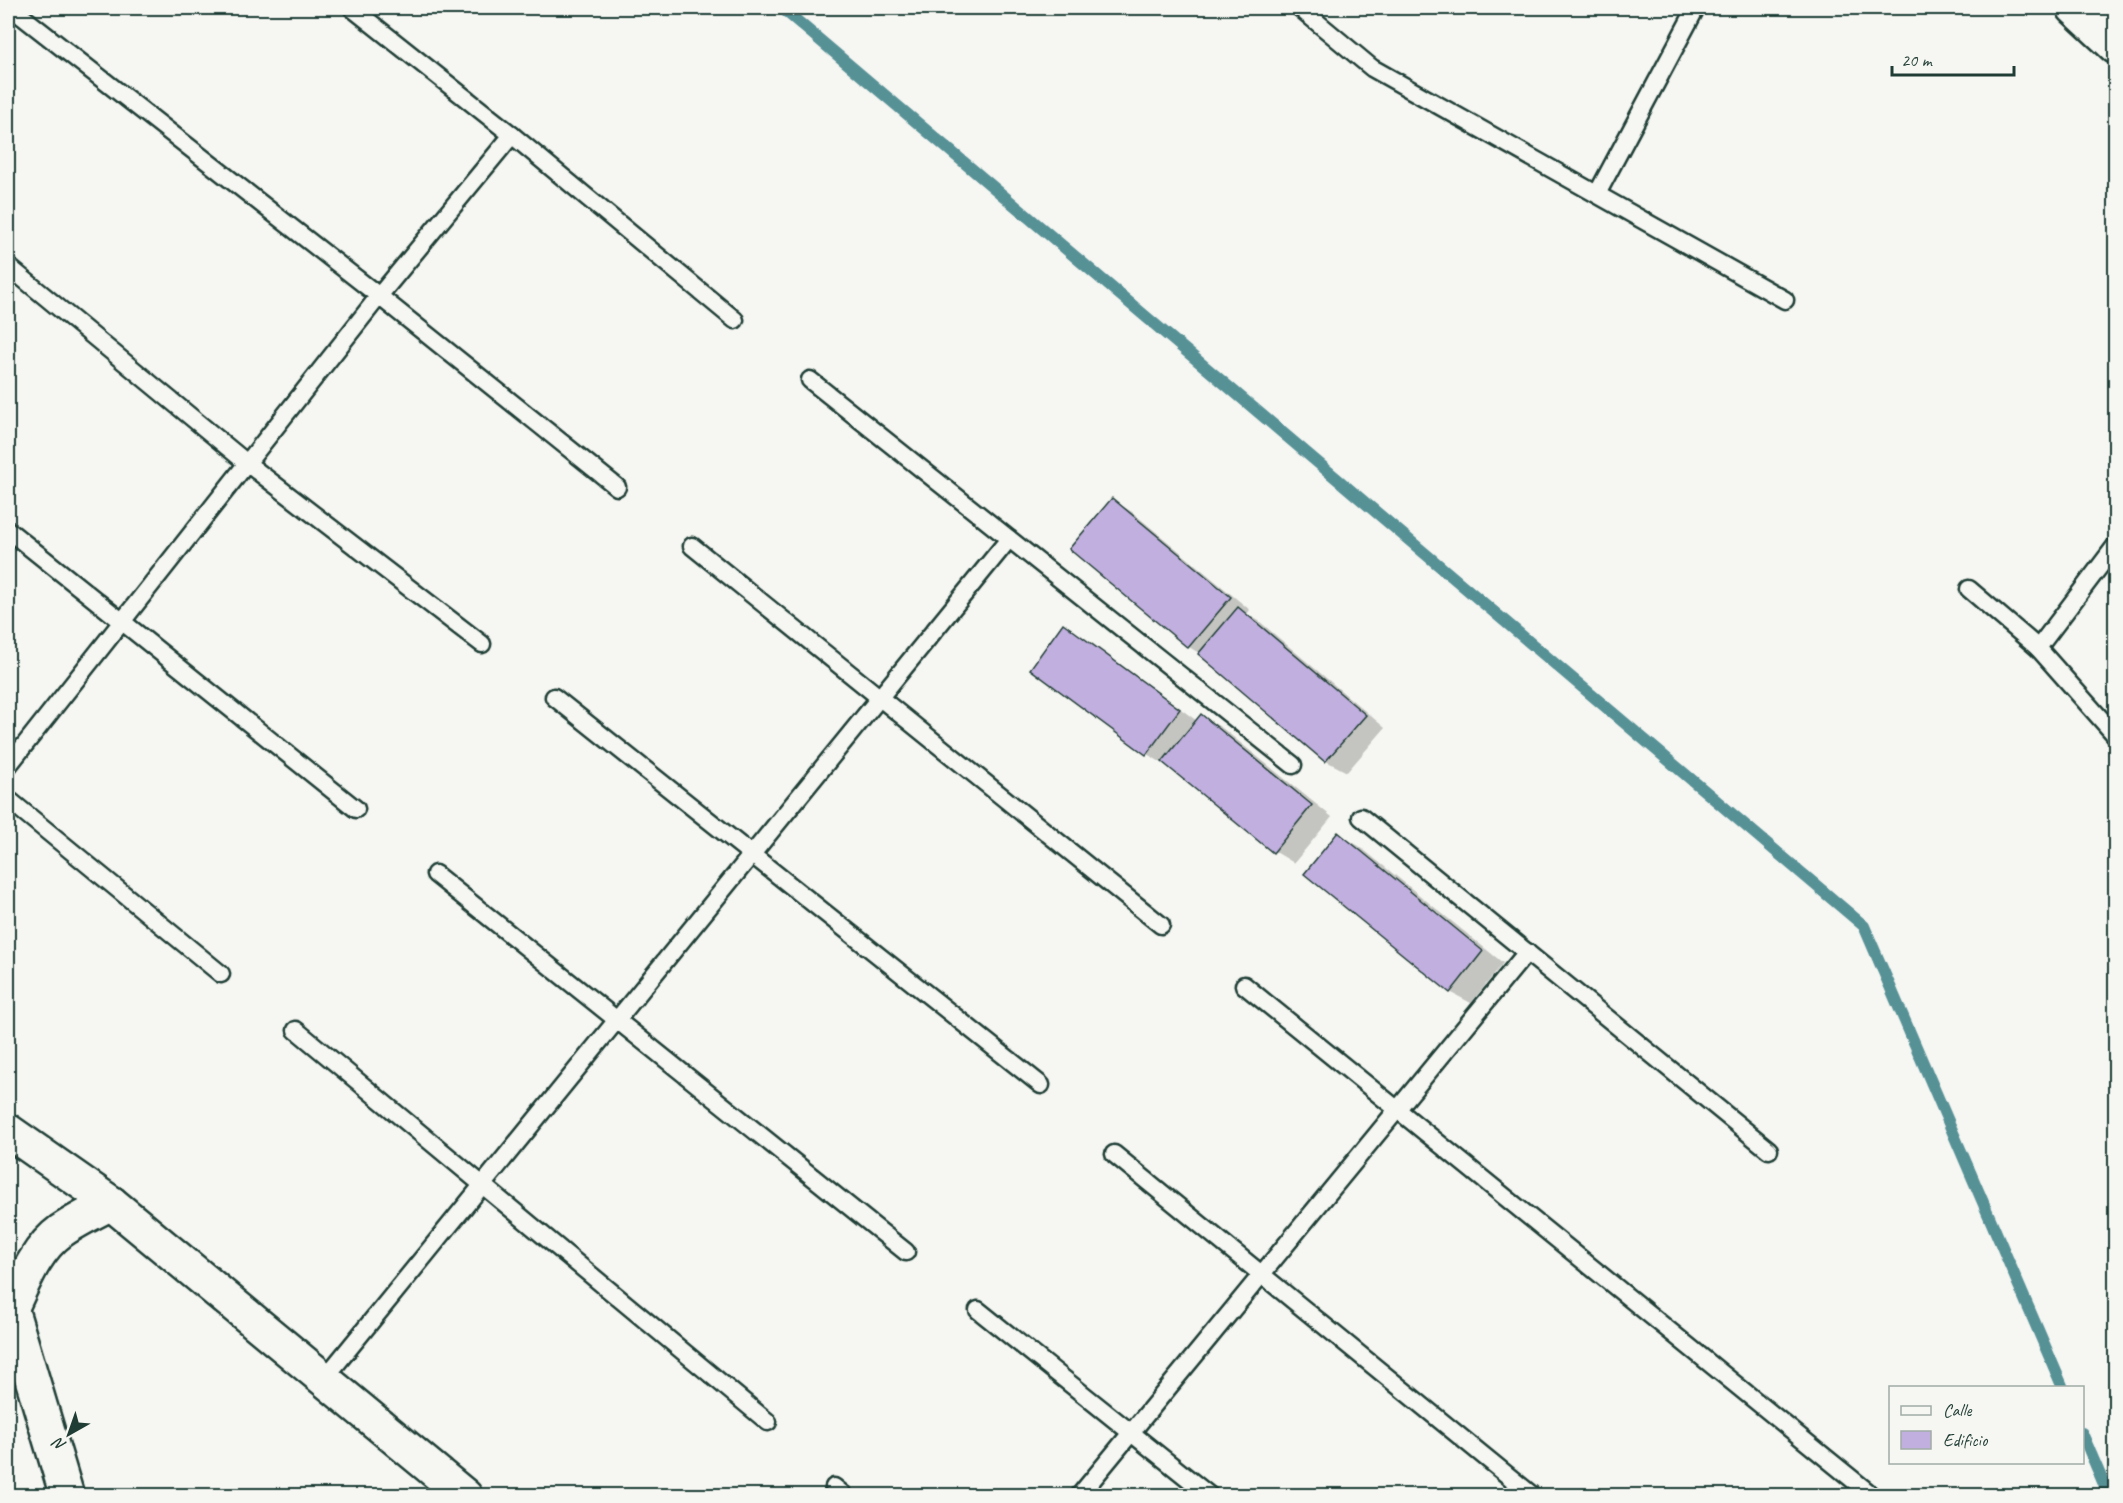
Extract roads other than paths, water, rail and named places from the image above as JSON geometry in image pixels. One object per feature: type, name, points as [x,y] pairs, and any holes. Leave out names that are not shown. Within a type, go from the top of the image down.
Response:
[{"type":"street","points":[[2074,8],[2110,30]]},
{"type":"street","points":[[8,1131],[111,1203],[465,1496]]},
{"type":"street","points":[[67,1496],[9,1304],[30,1267],[60,1232],[111,1203]]},
{"type":"lane","points":[[352,8],[512,135],[735,320]]},
{"type":"lane","points":[[1300,8],[1372,68],[1785,300]]},
{"type":"lane","points":[[1597,194],[1696,8]]},
{"type":"lane","points":[[19,14],[617,486]]},
{"type":"lane","points":[[8,766],[379,296],[512,135]]},
{"type":"lane","points":[[8,266],[248,464],[482,644]]},
{"type":"lane","points":[[810,380],[1293,765]]},
{"type":"lane","points":[[8,530],[356,809]]},
{"type":"lane","points":[[325,1378],[1009,538]]},
{"type":"lane","points":[[2038,648],[2115,545]]},
{"type":"lane","points":[[692,546],[1161,925]]},
{"type":"lane","points":[[1969,589],[2038,648],[2115,736]]},
{"type":"lane","points":[[554,698],[1041,1086]]},
{"type":"lane","points":[[8,799],[221,974]]},
{"type":"lane","points":[[1361,817],[1769,1150]]},
{"type":"lane","points":[[435,874],[906,1252]]},
{"type":"lane","points":[[1079,1496],[1527,952]]},
{"type":"lane","points":[[1244,985],[1868,1492]]},
{"type":"lane","points":[[296,1030],[768,1422]]},
{"type":"lane","points":[[1114,1154],[1533,1496]]},
{"type":"lane","points":[[978,1310],[1210,1496]]},
{"type":"waterway","points":[[782,8],[1864,926],[2062,1386]]},
{"type":"waterway","points":[[2084,1438],[2109,1496]]}]
